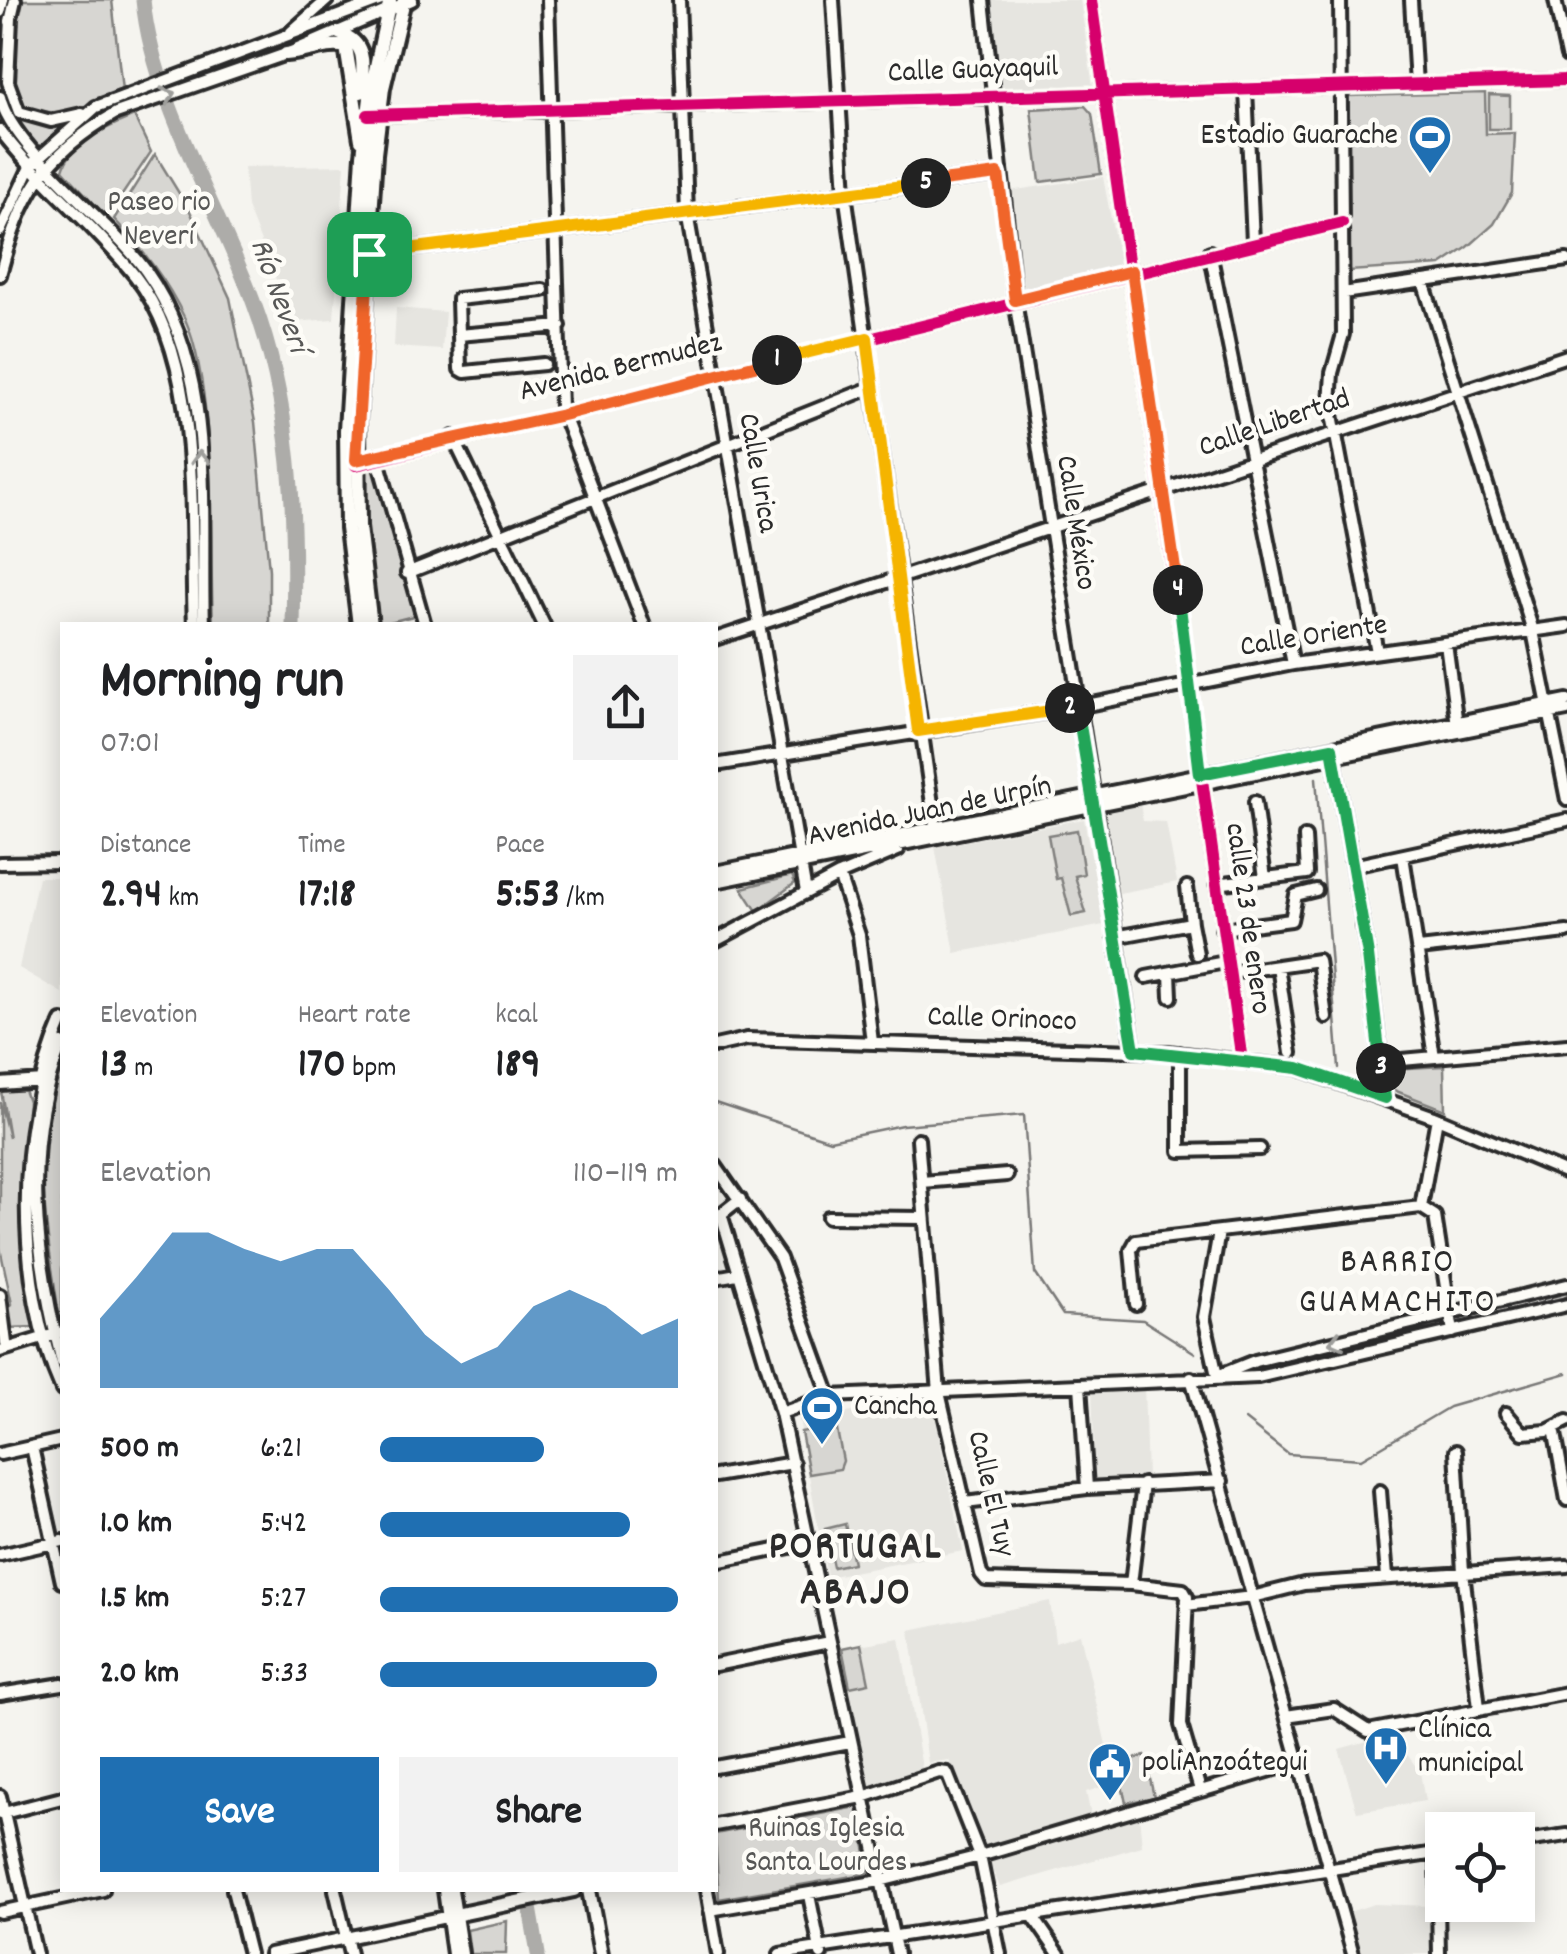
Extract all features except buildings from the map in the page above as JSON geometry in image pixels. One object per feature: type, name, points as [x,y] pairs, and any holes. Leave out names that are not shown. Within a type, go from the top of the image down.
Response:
[{"type":"main road","points":[[359,622],[344,466],[364,153],[396,3]]},
{"type":"main road","points":[[338,33],[352,37],[361,49],[360,90],[374,115],[356,463],[371,622]]},
{"type":"main road","points":[[284,47],[346,47],[364,153]]},
{"type":"main road","points":[[451,1916],[566,1892]]},
{"type":"main road","points":[[590,1892],[605,1954]]},
{"type":"main road","points":[[597,1892],[605,1954]]},
{"type":"street","points":[[3,0],[8,82],[19,112],[51,121],[216,63],[338,33],[396,3]]},
{"type":"street","points":[[0,57],[6,15],[15,0]]},
{"type":"street","points":[[284,47],[327,0]]},
{"type":"street","points":[[548,0],[562,412],[643,622]]},
{"type":"street","name":"Calle Urica","points":[[679,0],[687,213],[779,756],[806,892]]},
{"type":"street","points":[[833,0],[836,102],[845,193],[918,731],[936,832]]},
{"type":"street","name":"Calle México","points":[[983,0],[998,174],[1015,300],[1134,1050]]},
{"type":"street","points":[[1091,0],[1164,490],[1201,778]]},
{"type":"street","points":[[1340,0],[1344,292],[1343,334],[1332,373],[1332,431],[1377,652]]},
{"type":"street","points":[[1410,0],[1416,85]]},
{"type":"street","points":[[1555,0],[1567,56]]},
{"type":"street","points":[[0,231],[39,168],[116,113],[222,78],[284,47],[396,3]]},
{"type":"street","name":"Calle Guayaquil","points":[[374,115],[1567,80]]},
{"type":"street","points":[[1246,89],[1253,242]]},
{"type":"street","points":[[0,97],[6,116],[39,156],[39,168],[18,213],[0,275]]},
{"type":"street","points":[[39,156],[96,107]]},
{"type":"street","points":[[0,130],[143,267],[186,348],[198,414],[204,622]]},
{"type":"street","points":[[39,168],[136,278],[162,320],[175,353],[185,407],[194,622]]},
{"type":"street","points":[[369,254],[998,174]]},
{"type":"street","name":"Avenida Bermudez","points":[[356,463],[867,335],[1342,222]]},
{"type":"street","points":[[1210,252],[1293,664]]},
{"type":"street","points":[[1344,292],[1567,260]]},
{"type":"street","points":[[1423,281],[1533,631],[1567,800]]},
{"type":"street","points":[[543,290],[458,299],[460,368],[464,372],[544,364]]},
{"type":"street","points":[[459,335],[560,326]]},
{"type":"street","name":"Calle Libertad","points":[[718,639],[1049,530],[1252,456],[1567,356]]},
{"type":"street","points":[[407,573],[873,386]]},
{"type":"street","points":[[454,439],[543,622]]},
{"type":"street","points":[[377,458],[424,622]]},
{"type":"street","name":"Calle Oriente","points":[[718,765],[1077,707],[1293,664],[1567,626]]},
{"type":"street","points":[[1446,643],[1458,727]]},
{"type":"street","name":"Avenida Juan de Urpín","points":[[718,881],[799,860],[1549,708],[1567,700]]},
{"type":"street","name":"Avenida Juan de Urpín","points":[[1549,708],[1567,710]]},
{"type":"street","points":[[1333,752],[1385,1098]]},
{"type":"street","name":"calle 23 de enero","points":[[1201,778],[1242,1061]]},
{"type":"street","points":[[1256,802],[1265,878]]},
{"type":"street","points":[[1353,866],[1567,820]]},
{"type":"street","name":"Avenida Juan de Urpín","points":[[718,872],[919,841],[936,832]]},
{"type":"street","points":[[1216,884],[1307,874],[1305,837]]},
{"type":"street","points":[[718,939],[839,875],[919,841]]},
{"type":"street","points":[[1403,856],[1434,1057]]},
{"type":"street","points":[[0,863],[60,862]]},
{"type":"street","points":[[839,875],[860,935],[872,1042]]},
{"type":"street","points":[[1187,888],[1197,954]]},
{"type":"street","points":[[1222,929],[1290,920],[1296,894],[1316,890]]},
{"type":"street","points":[[1115,937],[1191,923]]},
{"type":"street","points":[[1419,949],[1567,932]]},
{"type":"street","points":[[1230,973],[1318,960],[1326,1017]]},
{"type":"street","points":[[1146,977],[1220,963]]},
{"type":"street","points":[[1278,966],[1291,1053]]},
{"type":"street","points":[[1170,973],[1171,997]]},
{"type":"street","points":[[60,1028],[44,1081],[26,1184],[35,1281],[54,1334],[60,1376]]},
{"type":"street","name":"Calle Orinoco","points":[[718,1045],[748,1039],[1134,1050],[1298,1068],[1437,1118],[1567,1174]]},
{"type":"street","points":[[1380,1062],[1567,1046]]},
{"type":"street","points":[[44,1081],[60,1047]]},
{"type":"street","points":[[1180,1053],[1180,1151],[1260,1149]]},
{"type":"street","points":[[0,1084],[44,1081]]},
{"type":"street","points":[[1422,1207],[1437,1118]]},
{"type":"street","name":"Calle El Tuy","points":[[918,1139],[938,1392],[980,1574],[986,1580],[1176,1587],[1183,1590],[1186,1605]]},
{"type":"street","points":[[718,1169],[780,1258],[830,1396]]},
{"type":"street","points":[[922,1182],[1007,1174]]},
{"type":"street","points":[[740,1199],[722,1214],[782,1413],[897,1954]]},
{"type":"street","points":[[1136,1304],[1132,1244],[1422,1207],[1435,1216],[1453,1332]]},
{"type":"street","points":[[828,1217],[923,1218]]},
{"type":"street","points":[[1218,1376],[1204,1317],[1219,1232]]},
{"type":"street","points":[[718,1277],[737,1274]]},
{"type":"street","points":[[1218,1376],[1254,1361],[1567,1285]]},
{"type":"street","points":[[0,1295],[2,1346],[54,1334]]},
{"type":"street","points":[[782,1413],[830,1396],[1258,1377],[1567,1305]]},
{"type":"street","points":[[1191,1378],[1353,1954]]},
{"type":"street","points":[[1080,1385],[1087,1488]]},
{"type":"street","points":[[1506,1413],[1523,1432],[1554,1428],[1567,1421]]},
{"type":"street","points":[[1554,1428],[1567,1500]]},
{"type":"street","points":[[0,1454],[60,1440]]},
{"type":"street","points":[[0,1555],[58,1542],[32,1447]]},
{"type":"street","points":[[1456,1451],[1462,1572],[1479,1708]]},
{"type":"street","points":[[718,1476],[793,1463]]},
{"type":"street","points":[[965,1503],[1087,1488],[1222,1481]]},
{"type":"street","points":[[1131,1584],[1143,1484]]},
{"type":"street","points":[[1380,1491],[1387,1577]]},
{"type":"street","points":[[718,1561],[810,1543]]},
{"type":"street","points":[[1200,1790],[1182,1725],[1186,1605],[1252,1597],[1304,1584],[1567,1566]]},
{"type":"street","points":[[718,1663],[829,1642]]},
{"type":"street","points":[[0,1694],[60,1684]]},
{"type":"street","points":[[1286,1716],[1334,1708],[1358,1729],[1368,1731],[1567,1693]]},
{"type":"street","points":[[718,1766],[850,1742]]},
{"type":"street","points":[[710,1910],[880,1881],[980,1856],[1299,1762]]},
{"type":"street","points":[[718,1823],[863,1797],[939,1772],[947,1774],[980,1856],[1000,1954]]},
{"type":"street","points":[[0,1796],[36,1954]]},
{"type":"street","points":[[2,1813],[60,1798]]},
{"type":"street","points":[[1535,1840],[1567,1835]]},
{"type":"street","points":[[780,1954],[1425,1855]]},
{"type":"street","points":[[0,1912],[93,1892]]},
{"type":"street","points":[[233,1892],[248,1954]]},
{"type":"street","points":[[335,1892],[350,1954]]},
{"type":"street","points":[[445,1892],[462,1954]]},
{"type":"street","points":[[452,1892],[453,1954]]},
{"type":"street","points":[[707,1892],[718,1954]]},
{"type":"street","points":[[809,1895],[820,1950]]},
{"type":"street","points":[[1032,1915],[1059,1954]]},
{"type":"street","points":[[270,1954],[451,1916]]},
{"type":"street","points":[[1440,1922],[1440,1954]]},
{"type":"shaded area","points":[[988,0],[1080,0],[1093,87],[997,91]]},
{"type":"shaded area","points":[[345,165],[334,319],[293,322],[247,207],[244,167]]},
{"type":"shaded area","points":[[1103,177],[1120,266],[1022,291],[1009,191]]},
{"type":"shaded area","points":[[396,308],[445,312],[442,350],[394,347]]},
{"type":"shaded area","points":[[1140,804],[1143,821],[1166,822],[1177,882],[1114,894],[1102,822],[1111,808]]},
{"type":"shaded area","points":[[1084,819],[1104,925],[955,953],[935,847]]},
{"type":"shaded area","points":[[38,877],[60,877],[60,992],[19,968]]},
{"type":"shaded area","points":[[1144,1385],[1147,1478],[1095,1480],[1092,1387]]},
{"type":"shaded area","points":[[932,1402],[963,1551],[827,1577],[799,1419]]},
{"type":"shaded area","points":[[1050,1601],[1055,1642],[1080,1634],[1115,1783],[1086,1792],[1091,1816],[981,1847],[949,1760],[928,1763],[910,1630]]},
{"type":"shaded area","points":[[900,1638],[922,1768],[868,1786],[842,1648]]},
{"type":"shaded area","name":"Clínica municipal","points":[[1392,1734],[1420,1772],[1425,1801],[1357,1812],[1339,1749]]},
{"type":"shaded area","points":[[1139,1815],[1142,1846],[1000,1887],[988,1860]]},
{"type":"shaded area","points":[[1374,1904],[1425,1906],[1425,1922],[1431,1922],[1431,1954],[1362,1954],[1346,1913]]},
{"type":"green space","points":[[21,0],[112,0],[122,90],[74,110],[23,108],[11,70]]},
{"type":"green space","points":[[4,60],[5,86],[16,113],[40,123],[67,123],[38,150],[10,109],[4,87]]},
{"type":"green space","name":"Estadio Guarache","points":[[1485,93],[1486,134],[1515,133],[1512,193],[1494,224],[1441,265],[1349,271],[1346,96]]},
{"type":"green space","points":[[1489,95],[1510,96],[1510,129],[1489,129]]},
{"type":"green space","points":[[1085,106],[1092,114],[1101,174],[1040,182],[1031,109]]},
{"type":"green space","points":[[134,116],[151,152],[110,213],[103,213],[63,170],[82,143]]},
{"type":"green space","name":"Paseo rio Neverí","points":[[155,154],[190,211],[230,298],[255,422],[269,570],[269,622],[213,622],[207,426],[195,350],[170,291],[114,219]]},
{"type":"green space","points":[[373,465],[417,615],[378,622],[367,558],[361,468]]},
{"type":"green space","points":[[1077,830],[1084,874],[1075,876],[1086,913],[1071,916],[1061,878],[1056,879],[1048,835]]},
{"type":"green space","points":[[792,875],[795,883],[757,911],[742,888]]},
{"type":"green space","points":[[1444,1066],[1445,1110],[1391,1089],[1389,1069]]},
{"type":"green space","points":[[60,1068],[60,1322],[44,1191],[43,1158],[52,1093]]},
{"type":"green space","points":[[24,1090],[28,1101],[22,1198],[37,1318],[35,1327],[6,1328],[4,1315],[12,1304],[0,1248],[0,1102],[9,1138],[1,1091]]},
{"type":"green space","points":[[1567,1288],[1567,1297],[1461,1322],[1459,1314]]},
{"type":"green space","points":[[1438,1322],[1440,1330],[1261,1373],[1259,1365]]},
{"type":"green space","name":"Cancha","points":[[836,1425],[843,1461],[840,1469],[809,1474],[801,1432]]},
{"type":"green space","points":[[845,1524],[853,1563],[833,1567],[825,1529]]},
{"type":"green space","points":[[861,1644],[869,1683],[850,1687],[842,1648]]},
{"type":"green space","points":[[1145,1756],[1154,1797],[1126,1803],[1117,1763]]},
{"type":"green space","name":"Ruinas Iglesia Santa Lourdes","points":[[857,1807],[870,1873],[719,1899],[718,1833]]},
{"type":"green space","points":[[507,1921],[506,1954],[470,1954],[467,1930]]},
{"type":"waterway","name":"Río Neverí","points":[[143,0],[159,75],[253,301],[276,380],[292,502],[293,622]]},
{"type":"waterway","points":[[1316,778],[1339,1068]]},
{"type":"waterway","points":[[718,1103],[830,1140],[902,1125],[1024,1115],[1035,1273],[1063,1315],[1143,1320],[1195,1353]]},
{"type":"waterway","points":[[1245,1420],[1288,1454],[1361,1459],[1449,1407],[1567,1373]]},
{"type":"waterway","name":"Río Neverí","points":[[527,1892],[538,1954]]},
{"type":"cycle path","points":[[1091,0],[1242,1061]]},
{"type":"cycle path","points":[[368,115],[1567,80]]},
{"type":"cycle path","points":[[356,465],[1342,223]]},
{"type":"place","name":"Estadio Guarache","points":[[1430,175]]},
{"type":"place","name":"Cancha","points":[[822,1446]]},
{"type":"place","name":"Clínica municipal","points":[[1386,1786]]},
{"type":"place","name":"poliAnzoátegui","points":[[1110,1802]]},
{"type":"district","name":"BARRIO GUAMACHITO","points":[[1398,1284]]},
{"type":"district","name":"PORTUGAL ABAJO","points":[[856,1572]]},
{"type":"route","points":[[998,174],[1015,300],[1132,271],[1200,774],[1332,748],[1368,955],[1385,1098],[1298,1068],[1134,1050],[1077,707],[918,731],[867,338],[455,441],[453,436],[356,460],[369,254],[998,174]]}]
